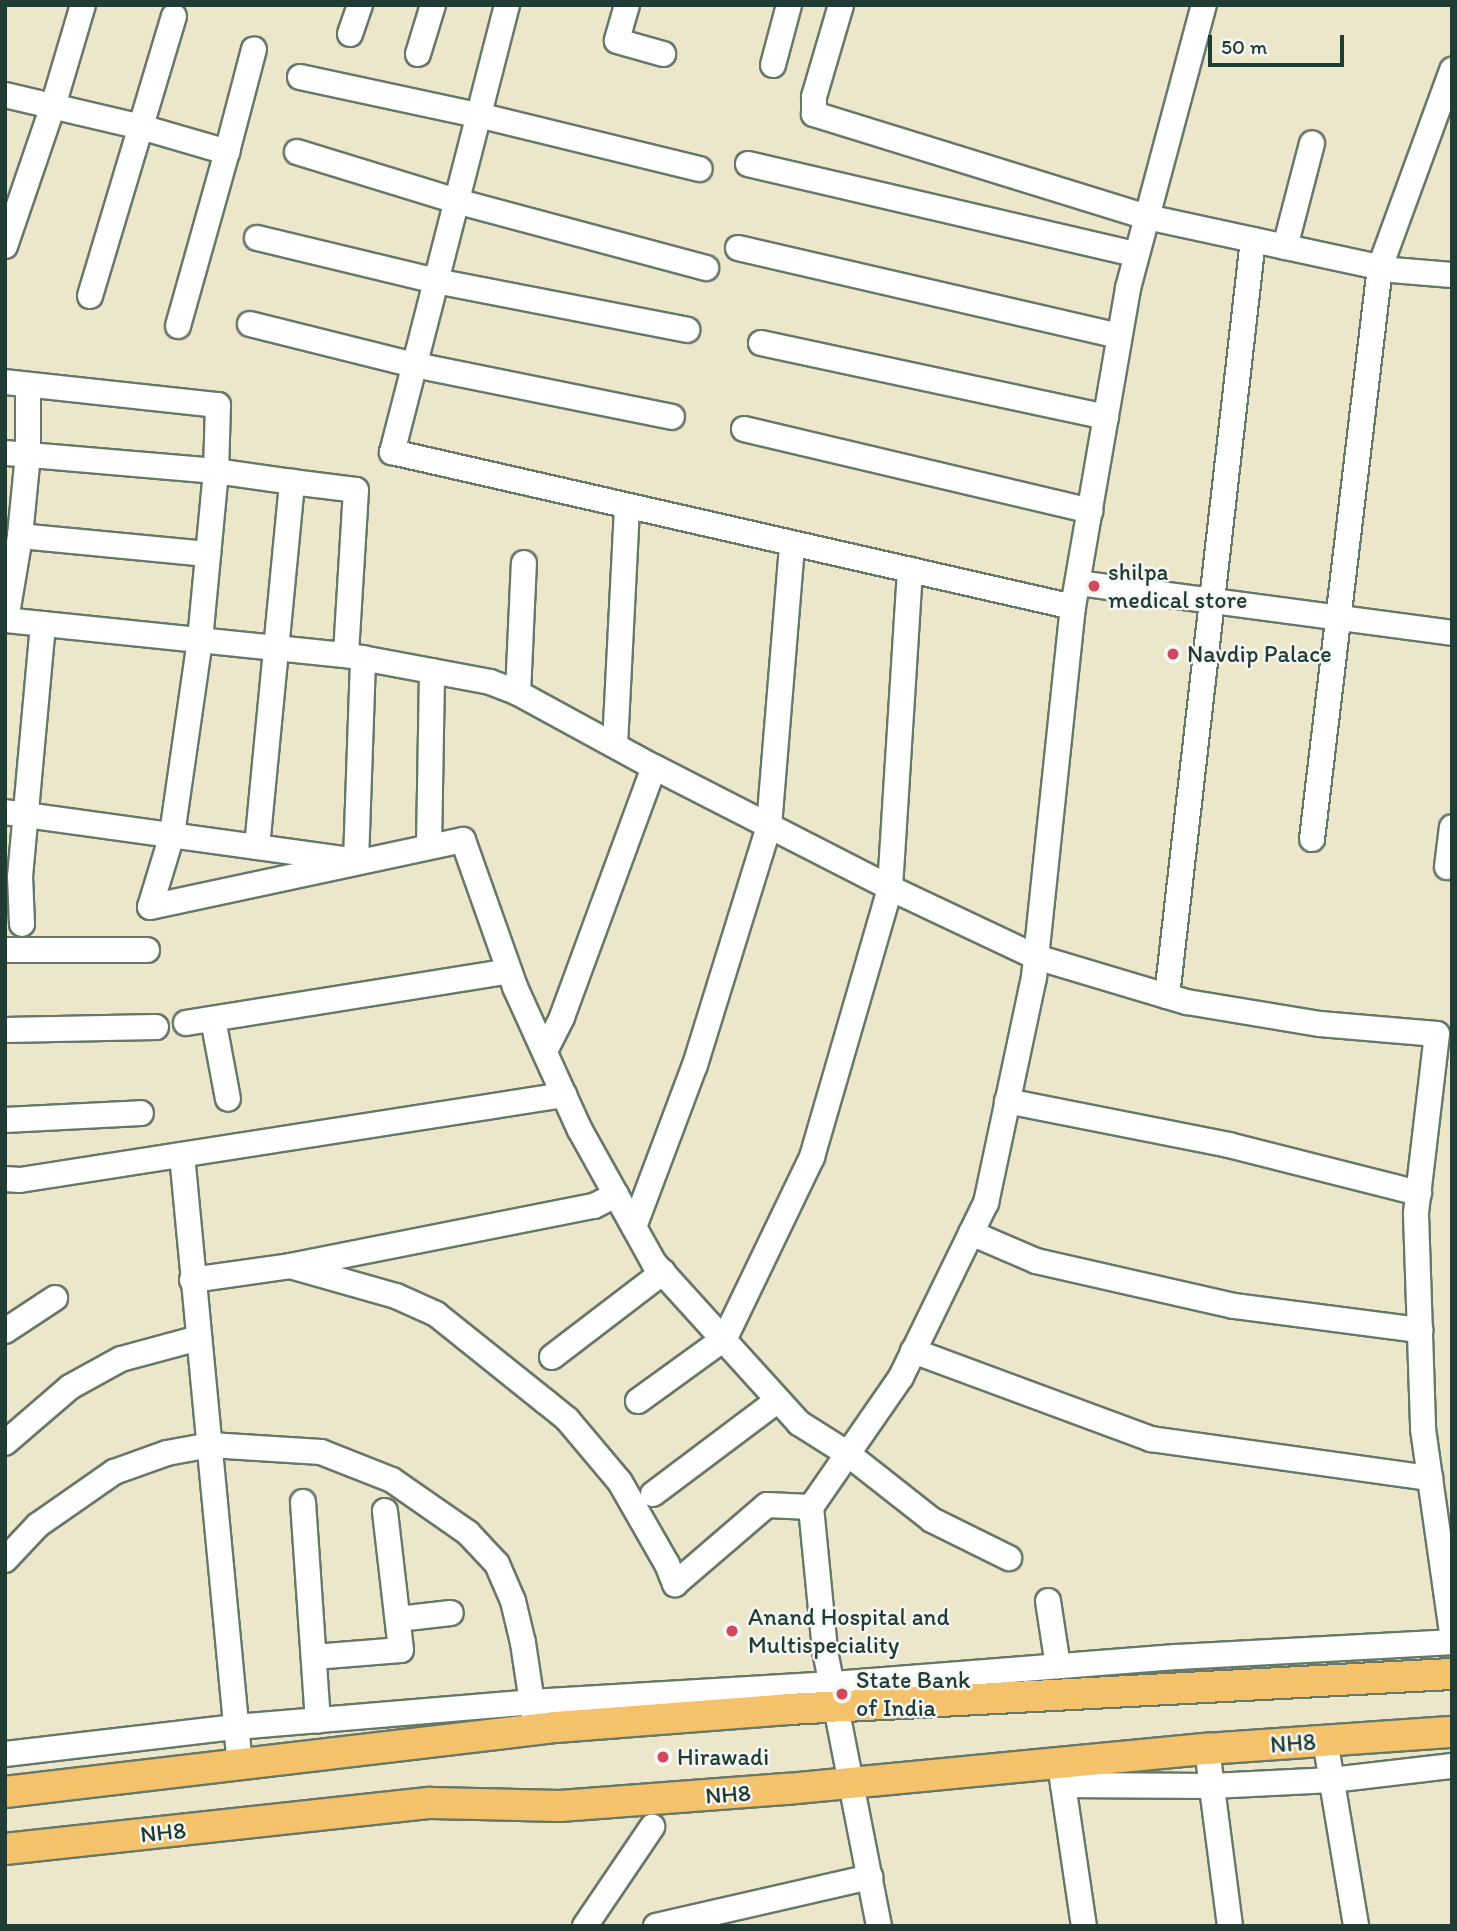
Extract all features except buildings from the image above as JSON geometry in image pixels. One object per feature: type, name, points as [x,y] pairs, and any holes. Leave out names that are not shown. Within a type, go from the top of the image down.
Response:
[{"type":"main road","points":[[5,1792],[240,1766],[534,1716],[835,1696],[1452,1674]]},
{"type":"main road","name":"NH8","points":[[5,1849],[431,1803],[560,1806],[853,1783],[1061,1774],[1207,1749],[1452,1732]]},
{"type":"street","points":[[5,246],[53,106],[83,5]]},
{"type":"street","points":[[350,34],[360,5]]},
{"type":"street","points":[[418,54],[433,5]]},
{"type":"street","points":[[506,5],[392,452],[1073,607]]},
{"type":"street","points":[[627,5],[617,41],[663,54]]},
{"type":"street","points":[[773,65],[789,5]]},
{"type":"street","points":[[841,5],[814,97],[814,114],[1147,217],[1380,267],[1452,275]]},
{"type":"street","points":[[879,1926],[825,1650],[811,1507],[901,1377],[986,1203],[1036,957],[1073,607],[1119,336],[1136,254],[1204,5]]},
{"type":"street","points":[[90,296],[174,16]]},
{"type":"street","points":[[178,326],[254,49]]},
{"type":"street","points":[[1312,839],[1380,267],[1452,69]]},
{"type":"street","points":[[300,77],[478,115],[699,169]]},
{"type":"street","points":[[5,95],[141,127],[227,152]]},
{"type":"street","points":[[1285,247],[1312,143]]},
{"type":"street","points":[[297,152],[456,201],[706,268]]},
{"type":"street","points":[[748,164],[1136,254]]},
{"type":"street","points":[[257,238],[436,281],[687,330]]},
{"type":"street","points":[[1167,996],[1253,240]]},
{"type":"street","points":[[738,248],[1119,336]]},
{"type":"street","points":[[250,324],[415,365],[672,417]]},
{"type":"street","points":[[761,343],[1106,417]]},
{"type":"street","points":[[1009,1558],[932,1521],[848,1454],[799,1423],[777,1401],[725,1338],[654,1263],[564,1096],[509,971],[463,840],[150,907],[172,835],[200,640],[216,471],[218,405],[17,383],[20,536],[5,620],[200,640],[354,656],[490,682],[518,692],[654,767],[890,888],[1036,957],[1167,996],[1226,1010],[1320,1024],[1444,1032],[1416,1214],[1423,1429],[1452,1633]]},
{"type":"street","points":[[744,429],[1090,511]]},
{"type":"street","points":[[17,454],[216,471],[356,490],[356,861]]},
{"type":"street","points":[[257,847],[292,482]]},
{"type":"street","points":[[615,745],[627,507]]},
{"type":"street","points":[[20,536],[208,554]]},
{"type":"street","points":[[634,1227],[695,1065],[769,826],[792,544]]},
{"type":"street","points":[[518,692],[524,563]]},
{"type":"street","points":[[638,1401],[725,1338],[812,1157],[890,888],[910,570]]},
{"type":"street","points":[[1078,583],[1452,633]]},
{"type":"street","points":[[22,924],[16,813],[43,624]]},
{"type":"street","points":[[429,846],[432,671]]},
{"type":"street","points":[[545,1051],[562,1017],[654,767]]},
{"type":"street","points":[[16,813],[356,861]]},
{"type":"street","points":[[1447,867],[1452,827]]},
{"type":"street","points":[[5,950],[147,950]]},
{"type":"street","points":[[186,1023],[509,971]]},
{"type":"street","points":[[213,1019],[228,1099]]},
{"type":"street","points":[[5,1031],[156,1027]]},
{"type":"street","points":[[5,1179],[20,1180],[564,1096]]},
{"type":"street","points":[[1007,1101],[1229,1146],[1419,1193]]},
{"type":"street","points":[[5,1120],[141,1113]]},
{"type":"street","points":[[183,1155],[192,1280],[240,1766]]},
{"type":"street","points":[[192,1280],[290,1266],[594,1206],[616,1195]]},
{"type":"street","points":[[971,1233],[1036,1261],[1234,1306],[1420,1330]]},
{"type":"street","points":[[290,1266],[396,1296],[436,1314],[567,1419],[620,1482],[667,1564],[674,1584],[767,1505],[811,1507]]},
{"type":"street","points":[[552,1357],[663,1272]]},
{"type":"street","points":[[5,1331],[55,1298]]},
{"type":"street","points":[[5,1443],[70,1387],[93,1374],[121,1359],[198,1338]]},
{"type":"street","points":[[913,1352],[1151,1439],[1430,1478]]},
{"type":"street","points":[[653,1494],[777,1401]]},
{"type":"street","points":[[5,1754],[318,1720],[534,1716],[523,1643],[513,1601],[497,1564],[468,1533],[392,1480],[321,1452],[209,1445],[166,1453],[114,1472],[10,1546]]},
{"type":"street","points":[[303,1502],[318,1720]]},
{"type":"street","points":[[314,1657],[401,1650],[385,1511]]},
{"type":"street","points":[[1048,1601],[1058,1666]]},
{"type":"street","points":[[398,1619],[451,1614]]},
{"type":"street","points":[[835,1696],[1058,1666],[1452,1642]]},
{"type":"street","points":[[1325,1740],[1356,1926]]},
{"type":"street","points":[[1207,1749],[1230,1926]]},
{"type":"street","points":[[1084,1926],[1061,1774],[1212,1786],[1332,1780],[1452,1766]]},
{"type":"street","points":[[585,1926],[652,1827]]},
{"type":"street","points":[[656,1926],[870,1877]]},
{"type":"place","name":"shilpa medical store","points":[[1094,586]]},
{"type":"place","name":"Navdip Palace","points":[[1173,654]]},
{"type":"place","name":"Anand Hospital and Multispeciality","points":[[732,1631]]},
{"type":"place","name":"State Bank of India","points":[[842,1694]]},
{"type":"place","name":"Hirawadi","points":[[663,1757]]}]
